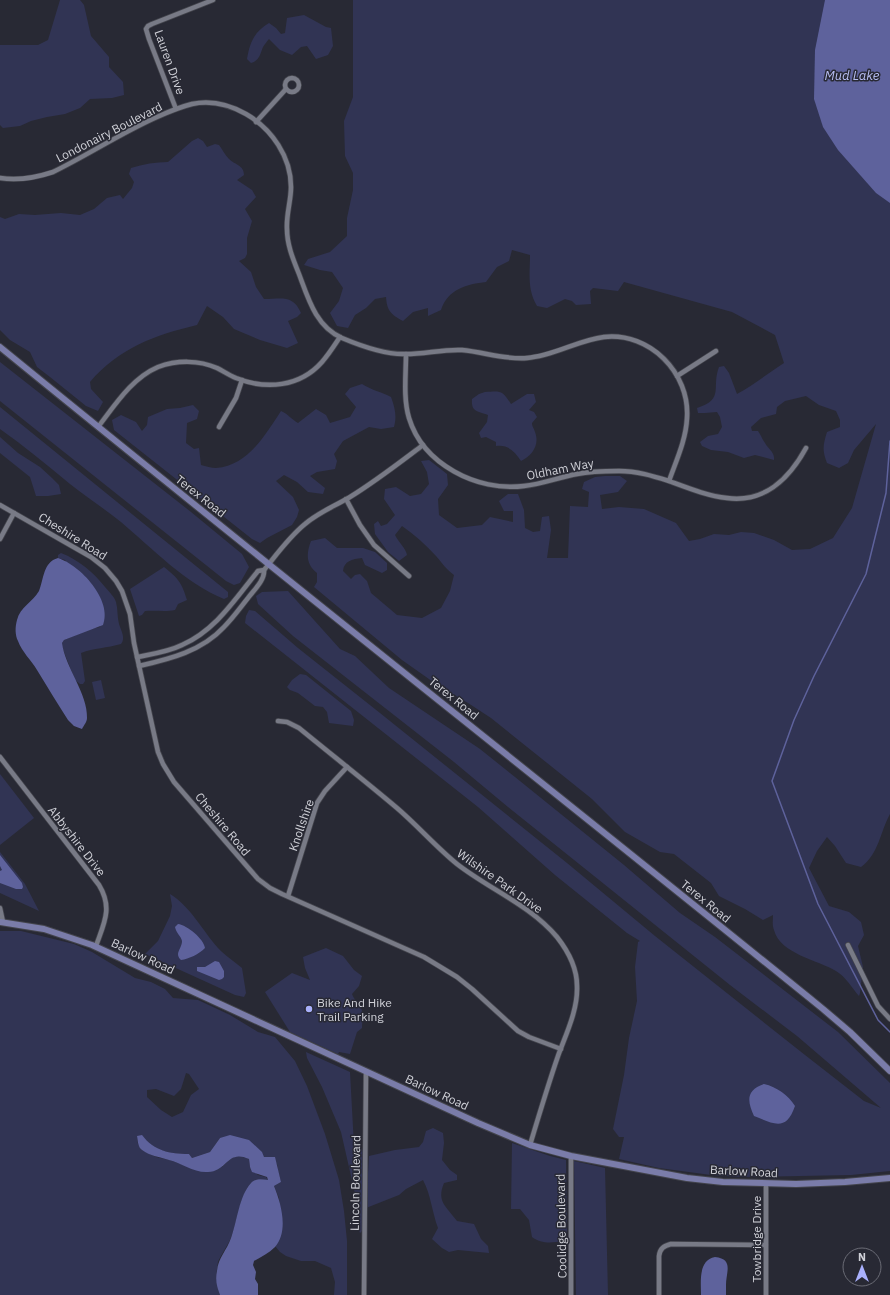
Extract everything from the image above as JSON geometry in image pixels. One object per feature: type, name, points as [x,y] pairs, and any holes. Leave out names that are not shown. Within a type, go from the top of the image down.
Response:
[{"type":"main road","name":"Terex Road","points":[[0,347],[175,490],[823,1009],[850,1032],[890,1071]]},
{"type":"main road","name":"Barlow Road","points":[[2,922],[44,929],[96,946],[366,1072],[497,1132],[530,1145],[570,1156],[687,1178],[723,1182],[810,1184],[890,1178]]},
{"type":"street","name":"Lauren Drive","points":[[176,109],[146,31],[147,27],[213,0]]},
{"type":"street","points":[[256,122],[286,89]]},
{"type":"street","name":"Londonairy Boulevard","points":[[0,178],[25,179],[53,172],[143,123],[176,109],[200,103],[215,103],[235,109],[266,130],[275,140],[286,161],[291,184],[287,221],[290,251],[310,303],[321,322],[340,337],[378,350],[406,354],[454,350],[506,358],[531,358],[590,340],[613,337],[634,340],[649,347],[665,360],[677,376],[686,398],[687,422],[685,432],[669,481]]},
{"type":"street","points":[[98,427],[132,385],[149,372],[166,365],[183,362],[198,363],[216,368],[253,384],[279,385],[299,379],[314,370],[328,355],[340,337]]},
{"type":"street","points":[[677,376],[716,352]]},
{"type":"street","name":"Oldham Way","points":[[406,354],[406,398],[408,416],[412,426],[423,445],[439,461],[456,473],[477,481],[501,486],[524,486],[577,474],[598,471],[634,472],[653,476],[722,497],[750,497],[765,492],[779,484],[794,469],[806,448]]},
{"type":"street","points":[[219,427],[236,398],[242,380]]},
{"type":"street","points":[[138,657],[181,646],[196,638],[223,615],[258,572],[264,570],[304,524],[318,514],[346,500],[423,445]]},
{"type":"street","points":[[346,500],[360,525],[374,545],[408,576]]},
{"type":"street","name":"Cheshire Road","points":[[0,505],[91,557],[105,568],[116,581],[122,592],[130,614],[154,739],[166,770],[174,782],[258,879],[270,888],[428,959],[472,989],[518,1031],[529,1037],[560,1048]]},
{"type":"street","points":[[0,539],[14,513]]},
{"type":"street","points":[[139,666],[176,657],[200,646],[212,638],[230,621],[264,575],[264,570]]},
{"type":"street","points":[[223,615],[230,621]]},
{"type":"street","points":[[196,638],[200,646]]},
{"type":"street","name":"Wilshire Park Drive","points":[[278,721],[287,722],[299,728],[398,809],[451,858],[524,908],[551,931],[564,946],[574,967],[577,986],[575,1006],[560,1048],[530,1145]]},
{"type":"street","name":"Abbyshire Drive","points":[[0,757],[99,885],[104,894],[107,905],[106,918],[96,946]]},
{"type":"street","name":"Knollshire","points":[[288,896],[317,803],[325,791],[347,767]]},
{"type":"street","points":[[0,908],[2,922]]},
{"type":"street","points":[[848,944],[878,1006],[890,1019]]},
{"type":"street","name":"Lincoln Boulevard","points":[[364,1295],[366,1072]]},
{"type":"street","name":"Coolidge Boulevard","points":[[570,1156],[571,1295]]},
{"type":"street","name":"Towbridge Drive","points":[[766,1184],[766,1295]]},
{"type":"street","points":[[659,1295],[659,1256],[664,1246],[671,1244],[766,1245]]},
{"type":"shaded area","points":[[60,0],[80,0],[84,5],[91,36],[109,57],[109,67],[123,82],[124,95],[112,98],[90,99],[80,108],[65,114],[31,121],[20,126],[3,128],[0,125],[0,45],[38,45],[48,40]]},
{"type":"shaded area","points":[[353,0],[890,0],[890,814],[872,856],[861,867],[846,863],[827,837],[817,851],[809,868],[829,906],[849,912],[861,922],[864,935],[858,946],[863,967],[859,996],[840,973],[792,951],[784,945],[774,930],[773,915],[763,920],[719,896],[711,883],[674,854],[660,852],[625,832],[592,799],[491,718],[436,684],[402,660],[314,587],[317,582],[317,573],[313,570],[309,562],[308,550],[311,541],[325,538],[337,548],[363,548],[375,552],[387,563],[387,570],[382,573],[365,565],[362,558],[355,559],[349,561],[345,565],[343,571],[351,579],[355,575],[360,574],[367,581],[371,593],[397,615],[422,618],[441,608],[450,591],[454,575],[424,544],[402,526],[395,535],[407,555],[399,561],[388,552],[375,534],[374,524],[378,521],[381,526],[387,524],[395,515],[384,499],[385,489],[396,487],[410,496],[421,494],[429,484],[427,472],[421,461],[429,460],[447,474],[448,485],[438,499],[439,515],[457,528],[482,525],[490,517],[513,522],[513,511],[504,511],[499,501],[508,494],[518,494],[524,510],[525,528],[533,532],[540,531],[542,517],[549,516],[551,530],[547,558],[568,558],[570,506],[588,507],[589,492],[582,489],[584,482],[595,477],[605,476],[620,476],[627,481],[618,492],[600,495],[602,509],[619,507],[644,509],[676,523],[689,541],[714,534],[729,535],[741,532],[754,533],[774,540],[792,550],[810,549],[833,538],[852,508],[876,424],[854,450],[848,463],[839,468],[827,463],[824,454],[824,444],[827,432],[840,427],[840,420],[836,411],[819,405],[806,396],[785,401],[777,407],[776,414],[761,418],[751,427],[752,431],[758,431],[772,453],[774,460],[755,455],[744,458],[728,452],[711,450],[702,446],[700,442],[708,436],[718,434],[722,427],[720,417],[717,412],[698,413],[697,408],[706,405],[714,397],[719,367],[724,366],[729,373],[737,394],[784,363],[775,335],[732,312],[624,282],[618,291],[593,288],[590,291],[591,304],[576,305],[572,301],[565,299],[547,308],[537,306],[530,287],[530,255],[512,250],[509,261],[497,267],[486,282],[465,286],[453,292],[444,303],[441,310],[428,316],[428,308],[413,312],[403,321],[390,311],[387,305],[386,297],[375,299],[366,308],[355,315],[348,328],[337,326],[330,313],[339,301],[343,288],[332,272],[304,265],[308,259],[330,252],[347,236],[347,218],[353,190],[353,173],[345,156],[344,121],[353,97]]},
{"type":"shaded area","points":[[304,15],[326,27],[331,28],[333,46],[328,55],[316,59],[307,46],[301,47],[292,55],[280,50],[269,39],[256,60],[251,63],[247,59],[250,47],[256,34],[264,26],[269,23],[281,34],[285,33],[287,18]]},
{"type":"shaded area","points":[[198,138],[203,141],[207,147],[215,144],[219,145],[229,159],[239,166],[244,172],[244,175],[237,180],[252,190],[256,197],[245,209],[252,221],[247,238],[247,254],[245,258],[239,261],[251,272],[256,287],[264,299],[286,299],[290,300],[298,307],[301,313],[297,317],[288,321],[298,343],[287,348],[260,340],[234,329],[223,317],[207,306],[197,325],[167,333],[139,344],[113,360],[101,370],[90,382],[91,389],[103,402],[98,411],[86,406],[37,367],[30,352],[10,340],[0,330],[0,217],[5,219],[19,214],[35,215],[61,213],[80,215],[94,209],[107,198],[120,195],[123,199],[132,188],[134,182],[129,174],[131,168],[140,165],[168,162],[192,141]]},
{"type":"shaded area","points":[[0,362],[191,512],[242,554],[249,567],[240,583],[234,585],[226,581],[0,401]]},
{"type":"shaded area","points":[[362,384],[391,397],[395,412],[394,427],[381,429],[369,427],[343,441],[334,454],[337,461],[335,469],[317,472],[310,476],[325,488],[323,494],[308,492],[297,482],[284,475],[276,481],[293,497],[299,510],[292,525],[260,543],[252,539],[114,430],[112,420],[121,415],[136,422],[142,431],[147,425],[148,417],[167,409],[193,405],[199,411],[197,419],[187,423],[186,443],[194,449],[199,448],[201,465],[216,468],[237,462],[254,448],[269,430],[281,411],[298,423],[316,409],[326,415],[330,423],[350,417],[356,407],[345,394],[350,388]]},
{"type":"shaded area","points":[[485,392],[501,392],[511,404],[527,394],[534,394],[536,402],[529,410],[534,412],[537,417],[532,423],[535,431],[536,446],[532,453],[525,459],[521,461],[508,447],[496,446],[496,442],[486,437],[481,438],[479,433],[487,422],[488,415],[474,409],[472,399]]},
{"type":"shaded area","points":[[0,407],[228,592],[228,597],[224,599],[183,575],[109,512],[76,489],[0,429]]},
{"type":"shaded area","points":[[0,437],[18,453],[40,467],[52,478],[59,485],[61,494],[36,496],[30,477],[0,453]]},
{"type":"shaded area","points":[[61,553],[74,559],[96,576],[113,596],[116,602],[118,621],[123,637],[121,644],[81,653],[85,681],[83,684],[80,684],[75,680],[62,647],[62,643],[64,640],[90,629],[100,627],[65,560],[58,558],[58,555]]},
{"type":"shaded area","points":[[164,567],[179,581],[187,600],[178,604],[175,610],[145,611],[139,616],[130,589]]},
{"type":"shaded area","points":[[288,591],[340,649],[355,656],[389,688],[480,749],[624,865],[680,913],[715,937],[838,1032],[890,1083],[890,1171],[851,1175],[742,1177],[711,1175],[659,1168],[619,1159],[624,1137],[619,1137],[613,1129],[637,1001],[635,967],[638,942],[640,941],[627,933],[555,875],[478,807],[245,623],[249,610],[255,611],[298,648],[805,1055],[864,1101],[881,1108],[797,1036],[730,985],[454,762],[293,636],[258,604],[256,596],[262,592]]},
{"type":"shaded area","points":[[300,674],[306,675],[351,711],[354,720],[353,726],[329,723],[327,712],[323,707],[315,706],[298,693],[290,690],[287,687],[292,680]]},
{"type":"shaded area","points":[[101,680],[105,698],[96,700],[92,682]]},
{"type":"shaded area","points":[[0,774],[34,818],[0,845]]},
{"type":"shaded area","points":[[0,852],[25,884],[39,911],[0,893]]},
{"type":"shaded area","points":[[170,894],[184,905],[220,951],[242,968],[246,993],[244,997],[235,995],[145,954],[158,941],[170,916],[172,906]]},
{"type":"shaded area","points":[[0,931],[21,931],[74,944],[92,952],[135,978],[151,982],[165,989],[173,998],[198,1000],[230,1015],[258,1032],[275,1037],[295,1061],[307,1086],[325,1134],[339,1180],[347,1241],[347,1295],[334,1295],[335,1282],[331,1268],[315,1261],[301,1261],[286,1256],[275,1246],[281,1234],[279,1198],[274,1186],[281,1182],[277,1164],[220,1138],[210,1152],[192,1158],[189,1154],[163,1151],[152,1145],[142,1136],[137,1136],[138,1144],[142,1150],[156,1157],[170,1160],[194,1169],[222,1167],[234,1157],[244,1157],[249,1159],[250,1167],[258,1175],[266,1177],[269,1181],[260,1179],[253,1181],[244,1194],[230,1240],[218,1262],[217,1278],[220,1295],[0,1295]],"holes":[[[186,1073],[189,1074],[199,1089],[191,1095],[183,1112],[172,1117],[161,1110],[147,1097],[147,1090],[156,1089],[174,1096],[181,1089]]]},
{"type":"shaded area","points":[[326,948],[343,956],[354,970],[362,976],[359,986],[352,994],[362,1010],[362,1028],[357,1032],[350,1054],[339,1052],[338,1054],[290,1032],[265,992],[292,973],[310,980],[305,968],[303,957]]},
{"type":"shaded area","points":[[306,1052],[350,1072],[354,1146],[360,1147],[363,1151],[362,1231],[360,1233],[357,1225],[356,1198],[341,1132],[322,1087],[307,1058]]},
{"type":"shaded area","points":[[433,1128],[443,1133],[444,1143],[442,1160],[450,1170],[457,1175],[457,1180],[444,1183],[441,1195],[442,1200],[446,1208],[457,1221],[474,1224],[481,1239],[488,1246],[489,1253],[458,1250],[449,1252],[432,1239],[438,1228],[423,1180],[406,1189],[399,1195],[366,1208],[369,1156],[395,1150],[419,1147],[423,1142],[426,1131]]},
{"type":"shaded area","points":[[512,1143],[566,1160],[567,1237],[563,1241],[547,1242],[535,1239],[532,1237],[529,1220],[520,1209],[511,1209]]},
{"type":"shaded area","points":[[574,1161],[605,1168],[608,1295],[576,1295]]},
{"type":"water","name":"Mud Lake","points":[[825,0],[890,0],[890,203],[876,193],[838,150],[823,127],[814,99],[815,50]]},
{"type":"water","points":[[58,558],[76,568],[85,576],[99,595],[105,615],[103,625],[64,640],[62,643],[67,661],[84,700],[87,719],[82,729],[74,726],[68,720],[35,666],[22,649],[16,634],[16,625],[19,615],[39,591],[49,563]]},
{"type":"water","points":[[0,855],[22,883],[22,889],[16,889],[0,883],[0,871],[2,870],[0,866]]},
{"type":"water","points":[[178,924],[186,927],[194,933],[204,944],[205,948],[187,959],[181,960],[178,955],[182,941],[175,927]]},
{"type":"water","points":[[215,961],[219,962],[224,971],[224,977],[222,979],[219,980],[197,971],[197,967],[205,967]]},
{"type":"water","points":[[764,1084],[782,1092],[795,1106],[788,1120],[783,1123],[773,1123],[754,1116],[749,1101],[751,1093],[758,1086]]},
{"type":"water","points":[[142,1135],[157,1148],[169,1152],[189,1154],[192,1158],[210,1152],[220,1138],[230,1135],[249,1140],[262,1152],[264,1157],[275,1157],[281,1182],[274,1186],[279,1200],[283,1225],[282,1233],[275,1247],[254,1261],[253,1265],[256,1272],[255,1279],[258,1284],[258,1295],[220,1295],[216,1274],[219,1262],[231,1238],[241,1202],[247,1188],[253,1181],[259,1179],[268,1180],[267,1177],[252,1172],[249,1159],[242,1157],[232,1158],[215,1171],[198,1171],[174,1161],[145,1152],[139,1146],[137,1136]]},
{"type":"water","points":[[715,1257],[725,1260],[727,1263],[728,1271],[726,1280],[726,1295],[701,1295],[701,1278],[703,1267],[706,1262]]},
{"type":"waterway","points":[[890,441],[886,493],[866,574],[814,676],[794,720],[772,781],[818,904],[878,1020],[890,1032]]},
{"type":"place","name":"Bike And Hike Trail Parking","points":[[309,1009]]}]
